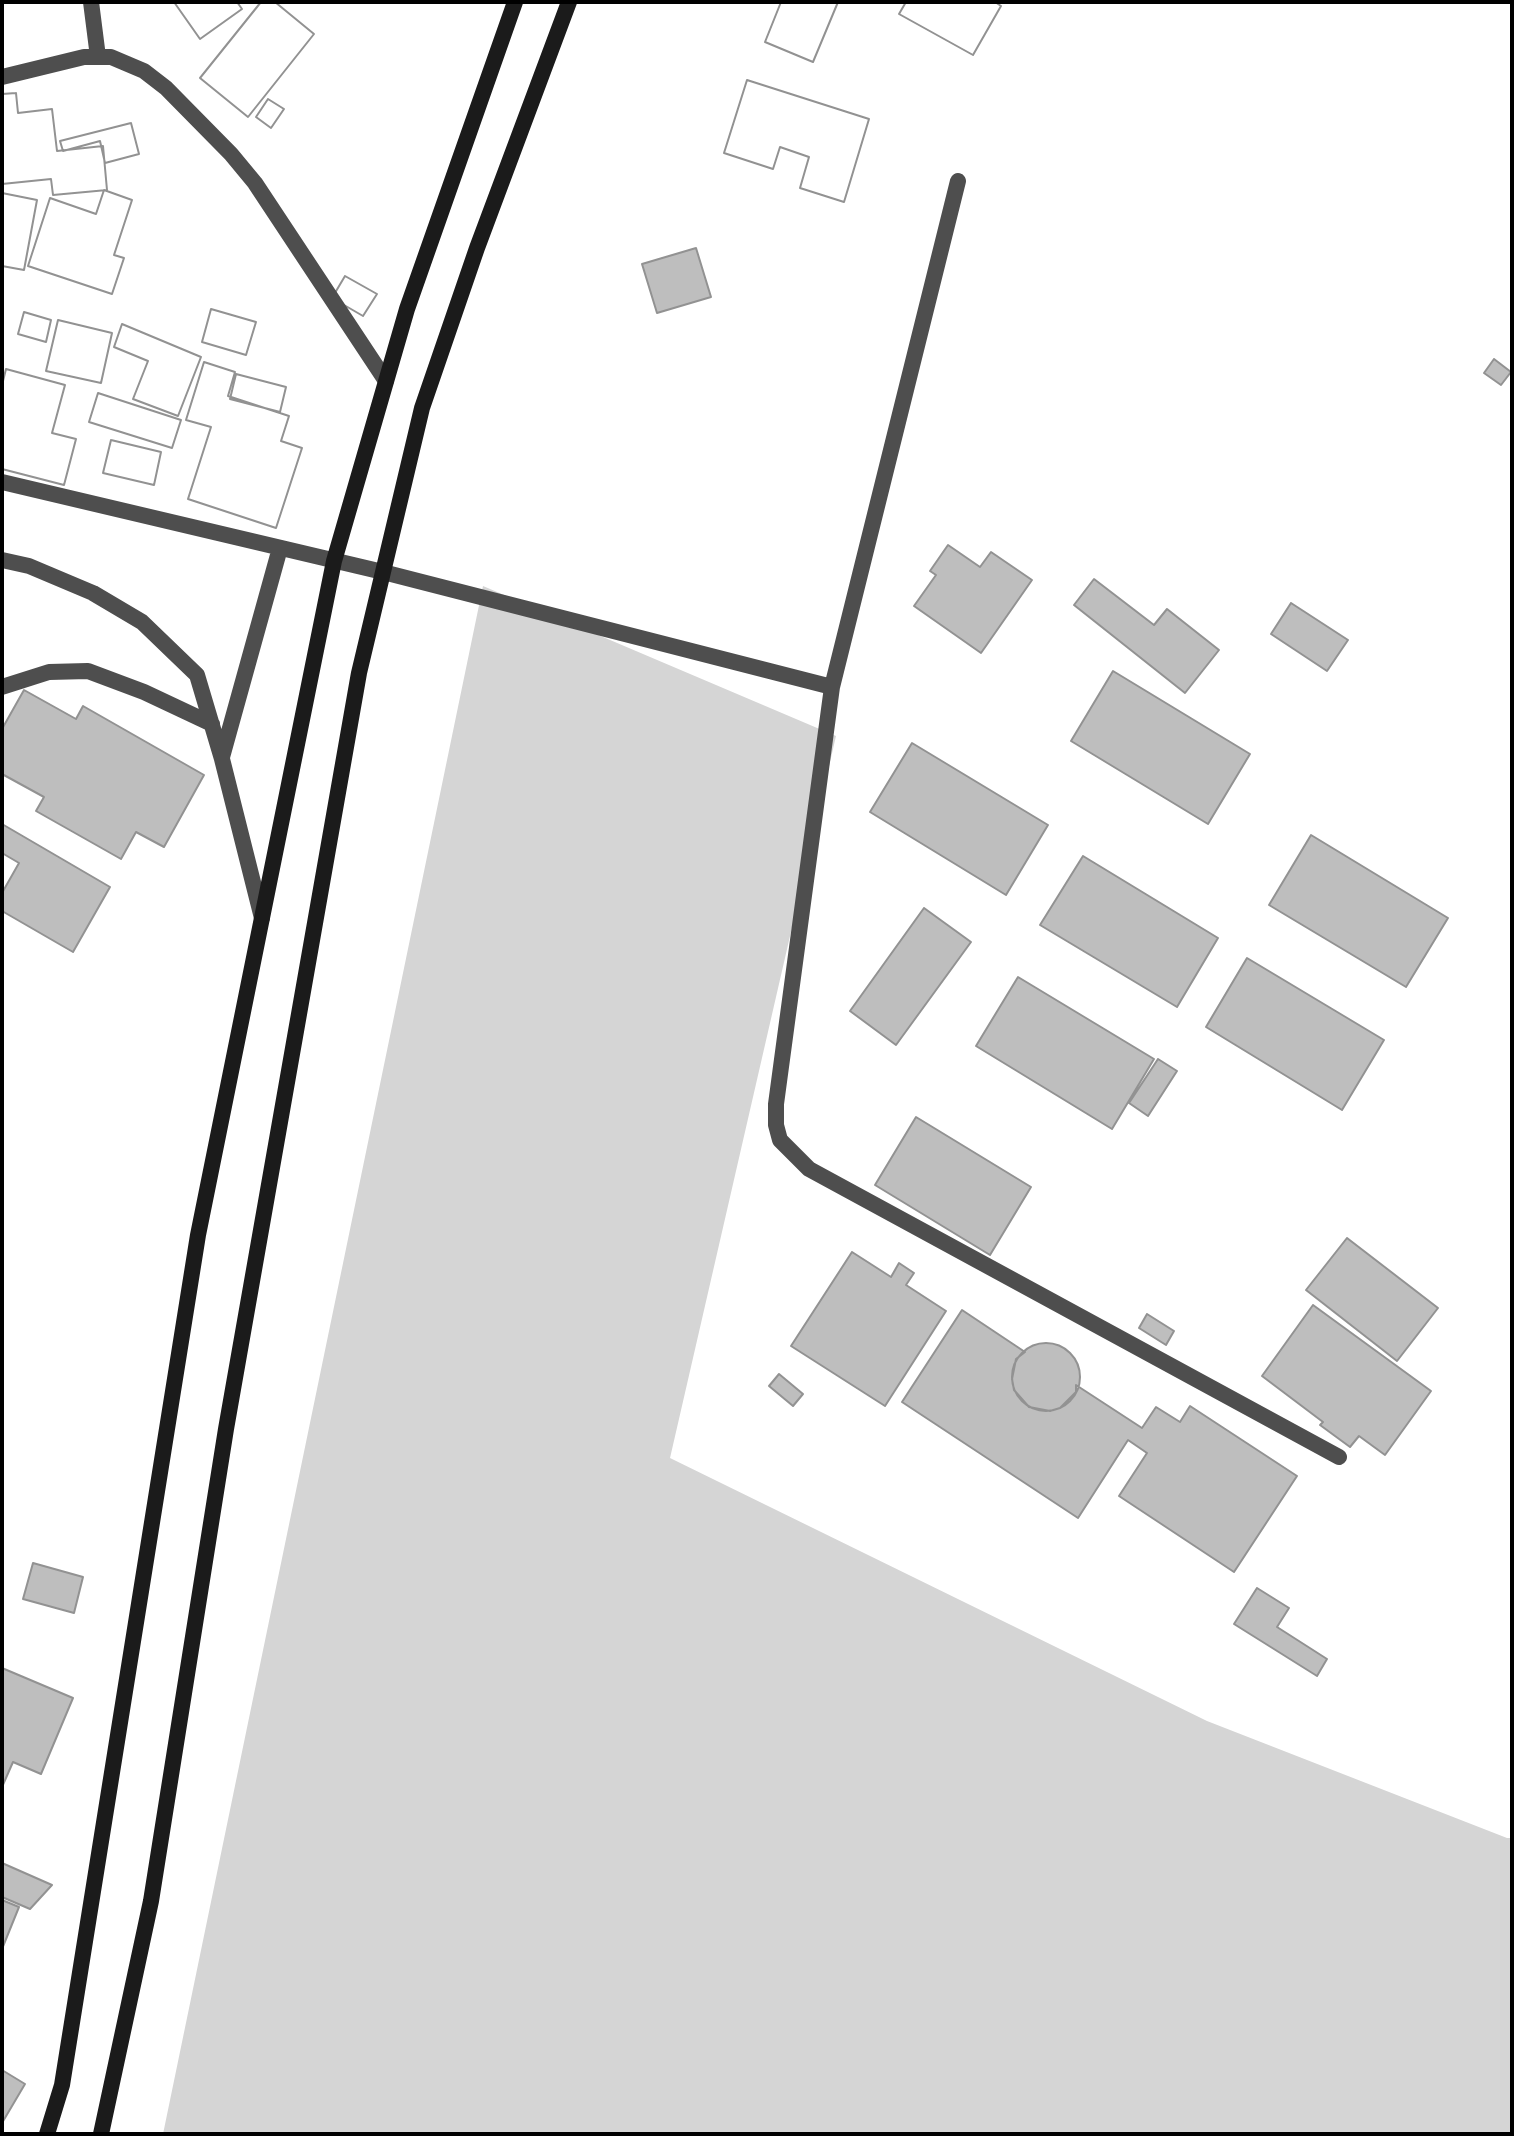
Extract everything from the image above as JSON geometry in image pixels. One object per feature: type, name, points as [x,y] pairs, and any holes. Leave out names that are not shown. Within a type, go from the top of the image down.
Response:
[{"type":"main road","points":[[47,2134],[62,2085],[198,1235],[334,561],[407,309],[515,2]]},
{"type":"main road","points":[[101,2134],[151,1901],[234,1381],[359,673],[422,408],[477,248],[569,2]]},
{"type":"street","points":[[91,2],[98,57]]},
{"type":"street","points":[[2,77],[84,57],[111,57],[144,71],[166,88],[255,183],[386,381]]},
{"type":"street","points":[[958,181],[832,687],[776,1104],[780,1140],[809,1169],[1339,1457]]},
{"type":"street","points":[[2,482],[383,572],[832,687]]},
{"type":"street","points":[[222,759],[280,548]]},
{"type":"street","points":[[2,560],[29,566],[93,593],[142,622],[197,675],[222,759],[262,918]]},
{"type":"street","points":[[2,687],[49,672],[88,671],[144,692],[212,724]]},
{"type":"shaded area","points":[[483,586],[836,736],[670,1458],[1207,1721],[1512,1838],[1512,2134],[163,2134]]},
{"type":"building","points":[[174,2],[237,2],[242,9],[200,39]]},
{"type":"building","points":[[174,2],[237,2],[242,9],[200,39]]},
{"type":"building","points":[[261,2],[275,2],[314,34],[248,117],[200,78]]},
{"type":"building","points":[[261,2],[275,2],[314,34],[248,117],[200,78]]},
{"type":"building","points":[[781,2],[838,2],[813,62],[765,42]]},
{"type":"building","points":[[781,2],[838,2],[813,62],[765,42]]},
{"type":"building","points":[[906,2],[995,2],[1001,6],[973,55],[899,14]]},
{"type":"building","points":[[906,2],[995,2],[1001,6],[973,55],[899,14]]},
{"type":"building","points":[[747,80],[869,119],[844,202],[800,188],[809,157],[780,147],[773,169],[724,153]]},
{"type":"building","points":[[747,80],[869,119],[844,202],[800,188],[809,157],[780,147],[773,169],[724,153]]},
{"type":"building","points":[[16,93],[18,113],[52,109],[57,151],[103,146],[107,190],[53,195],[51,179],[2,184],[2,94]]},
{"type":"building","points":[[16,93],[18,113],[52,109],[57,151],[103,146],[107,190],[53,195],[51,179],[2,184],[2,94]]},
{"type":"building","points":[[268,99],[284,109],[271,128],[256,117]]},
{"type":"building","points":[[268,99],[284,109],[271,128],[256,117]]},
{"type":"building","points":[[131,123],[139,154],[105,163],[100,141],[63,151],[60,141]]},
{"type":"building","points":[[131,123],[139,154],[105,163],[100,141],[63,151],[60,141]]},
{"type":"building","points":[[104,190],[132,200],[114,255],[124,258],[112,294],[28,266],[50,198],[96,214]]},
{"type":"building","points":[[104,190],[132,200],[114,255],[124,258],[112,294],[28,266],[50,198],[96,214]]},
{"type":"building","points":[[2,193],[37,200],[24,270],[2,266]]},
{"type":"building","points":[[2,193],[37,200],[24,270],[2,266]]},
{"type":"building","points":[[696,248],[711,297],[657,313],[642,264]]},
{"type":"building","points":[[345,276],[377,294],[363,316],[332,298]]},
{"type":"building","points":[[345,276],[377,294],[363,316],[332,298]]},
{"type":"building","points":[[211,309],[256,322],[246,355],[202,342]]},
{"type":"building","points":[[211,309],[256,322],[246,355],[202,342]]},
{"type":"building","points":[[24,312],[51,320],[46,342],[18,334]]},
{"type":"building","points":[[24,312],[51,320],[46,342],[18,334]]},
{"type":"building","points":[[58,320],[112,333],[101,383],[46,371]]},
{"type":"building","points":[[58,320],[112,333],[101,383],[46,371]]},
{"type":"building","points":[[122,324],[201,357],[178,416],[133,399],[148,361],[114,347]]},
{"type":"building","points":[[122,324],[201,357],[178,416],[133,399],[148,361],[114,347]]},
{"type":"building","points":[[1494,359],[1511,372],[1501,385],[1484,373]]},
{"type":"building","points":[[204,362],[235,372],[228,396],[289,416],[281,441],[302,448],[276,528],[188,499],[211,427],[186,420]]},
{"type":"building","points":[[204,362],[235,372],[228,396],[289,416],[281,441],[302,448],[276,528],[188,499],[211,427],[186,420]]},
{"type":"building","points":[[6,369],[65,385],[52,433],[76,439],[64,485],[2,469],[2,385]]},
{"type":"building","points":[[6,369],[65,385],[52,433],[76,439],[64,485],[2,469],[2,385]]},
{"type":"building","points":[[236,374],[286,387],[280,412],[230,399]]},
{"type":"building","points":[[236,374],[286,387],[280,412],[230,399]]},
{"type":"building","points":[[98,393],[181,420],[172,448],[89,422]]},
{"type":"building","points":[[98,393],[181,420],[172,448],[89,422]]},
{"type":"building","points":[[111,440],[161,452],[154,485],[103,473]]},
{"type":"building","points":[[111,440],[161,452],[154,485],[103,473]]},
{"type":"building","points":[[948,545],[980,567],[991,552],[1032,580],[981,653],[914,606],[936,575],[930,571]]},
{"type":"building","points":[[1094,579],[1154,625],[1167,609],[1219,650],[1185,693],[1074,605]]},
{"type":"building","points":[[1291,603],[1348,640],[1327,671],[1271,634]]},
{"type":"building","points":[[1113,671],[1250,754],[1208,824],[1071,741]]},
{"type":"building","points":[[24,690],[76,719],[83,706],[204,775],[164,847],[136,832],[121,859],[36,811],[44,797],[2,774],[2,729]]},
{"type":"building","points":[[912,743],[1048,825],[1006,895],[870,812]]},
{"type":"building","points":[[2,824],[110,887],[73,952],[2,911],[2,893],[19,863],[2,853]]},
{"type":"building","points":[[1311,835],[1448,918],[1406,987],[1269,905]]},
{"type":"building","points":[[1083,856],[1218,938],[1177,1007],[1040,925]]},
{"type":"building","points":[[924,908],[971,942],[896,1045],[850,1011]]},
{"type":"building","points":[[1247,958],[1384,1040],[1342,1110],[1206,1027]]},
{"type":"building","points":[[1018,977],[1154,1059],[1112,1129],[976,1046]]},
{"type":"building","points":[[1158,1059],[1177,1071],[1148,1116],[1129,1103]]},
{"type":"building","points":[[916,1117],[1031,1187],[990,1255],[875,1185]]},
{"type":"building","points":[[1347,1238],[1438,1308],[1397,1361],[1306,1290]]},
{"type":"building","points":[[852,1252],[891,1277],[899,1263],[914,1273],[906,1285],[946,1311],[885,1406],[791,1346]]},
{"type":"building","points":[[1313,1305],[1431,1391],[1385,1455],[1359,1436],[1350,1447],[1320,1425],[1323,1422],[1262,1376]]},
{"type":"building","points":[[962,1310],[1025,1352],[1016,1359],[1012,1379],[1014,1390],[1029,1407],[1050,1411],[1060,1408],[1076,1392],[1076,1385],[1142,1428],[1156,1407],[1180,1422],[1190,1406],[1297,1476],[1234,1572],[1119,1496],[1147,1453],[1128,1440],[1078,1518],[902,1402]]},
{"type":"building","points":[[1147,1314],[1174,1331],[1166,1345],[1139,1328]]},
{"type":"building","points":[[1046,1343],[1070,1353],[1080,1377],[1070,1401],[1046,1411],[1022,1401],[1012,1377],[1022,1353]]},
{"type":"building","points":[[779,1374],[803,1394],[793,1406],[769,1386]]},
{"type":"building","points":[[33,1563],[83,1577],[74,1613],[23,1599]]},
{"type":"building","points":[[1257,1588],[1289,1608],[1277,1627],[1327,1659],[1317,1676],[1234,1624]]},
{"type":"building","points":[[2,1668],[73,1698],[41,1774],[13,1762],[2,1787]]},
{"type":"building","points":[[2,1863],[52,1885],[30,1909],[2,1897]]},
{"type":"building","points":[[2,1900],[19,1907],[2,1949]]},
{"type":"building","points":[[2,2070],[25,2084],[2,2123]]}]
